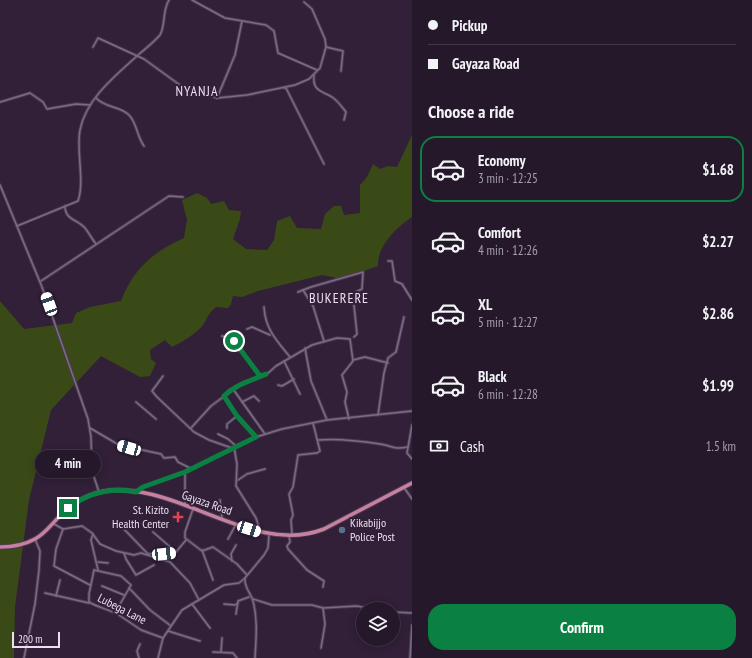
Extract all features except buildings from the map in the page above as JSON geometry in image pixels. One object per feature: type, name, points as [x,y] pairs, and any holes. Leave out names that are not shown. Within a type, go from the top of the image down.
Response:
[{"type":"main road","name":"Gayaza Road","points":[[3,547],[18,545],[35,539],[75,503],[99,492],[122,490],[136,492],[194,508],[260,532],[291,536],[311,534],[324,529],[412,483]]},
{"type":"street","points":[[17,226],[79,199],[79,139],[90,105],[137,56],[160,35],[163,25],[164,9],[169,0]]},
{"type":"street","points":[[192,0],[219,15],[266,25],[274,31],[278,53],[317,70]]},
{"type":"street","points":[[304,2],[312,9],[325,37],[326,47],[322,65],[314,75],[313,82],[317,90],[333,98],[344,109],[346,112],[344,120]]},
{"type":"street","points":[[217,98],[235,55],[242,21]]},
{"type":"street","points":[[93,47],[98,38],[137,56],[180,86],[217,98],[247,95],[298,84],[314,75]]},
{"type":"street","points":[[326,47],[343,51],[341,71]]},
{"type":"street","points":[[282,87],[286,88],[324,164]]},
{"type":"street","points":[[0,102],[30,93],[43,102],[47,109],[76,104],[90,105]]},
{"type":"street","points":[[96,98],[102,104],[129,114],[136,132],[140,135],[144,146]]},
{"type":"street","points":[[0,185],[40,281],[90,428],[92,471],[99,492]]},
{"type":"street","points":[[40,281],[169,196],[183,196]]},
{"type":"street","points":[[65,206],[66,212],[70,218],[84,228],[96,244]]},
{"type":"street","points":[[388,261],[392,261],[395,282],[402,284],[412,300]]},
{"type":"street","points":[[298,292],[363,272],[362,289],[354,293],[353,296],[357,334],[354,337]]},
{"type":"street","points":[[303,290],[313,306],[324,341]]},
{"type":"street","points":[[264,307],[264,316],[272,336],[290,357]]},
{"type":"street","points":[[378,415],[384,373],[388,363],[388,358],[396,352],[404,317]]},
{"type":"street","points":[[247,329],[252,327],[272,336]]},
{"type":"street","points":[[222,336],[230,338],[260,376],[266,374]]},
{"type":"street","points":[[191,428],[211,406],[233,389],[242,383],[266,374],[305,348],[324,341],[349,338],[352,342],[352,361]]},
{"type":"street","points":[[305,348],[311,380],[327,420]]},
{"type":"street","points":[[349,419],[346,404],[347,392],[342,375],[352,361],[360,357],[388,363]]},
{"type":"street","points":[[284,361],[300,394]]},
{"type":"street","points":[[163,376],[153,392],[191,428],[206,438],[234,447]]},
{"type":"street","points":[[278,385],[282,386],[294,379]]},
{"type":"street","points":[[233,389],[265,434]]},
{"type":"street","points":[[224,396],[237,416],[256,437]]},
{"type":"street","points":[[242,402],[254,396],[259,401]]},
{"type":"street","points":[[136,402],[156,419]]},
{"type":"street","points":[[136,492],[143,487],[185,472],[234,447],[265,434],[327,420],[349,419],[412,411]]},
{"type":"street","points":[[227,428],[227,424],[237,416]]},
{"type":"street","points":[[313,423],[318,440],[319,452],[298,455],[292,486],[289,492],[293,515],[291,520],[290,542],[287,546],[307,570],[324,581],[323,587]]},
{"type":"street","points":[[412,425],[407,455],[412,459]]},
{"type":"street","points":[[90,428],[119,445],[161,454],[164,458],[175,457],[179,462],[192,468]]},
{"type":"street","points":[[218,434],[228,439],[234,447],[237,464],[236,486],[256,518],[260,532]]},
{"type":"street","points":[[318,440],[382,444],[393,449],[408,447]]},
{"type":"street","points":[[237,481],[247,474],[265,470]]},
{"type":"street","points":[[184,506],[185,472]]},
{"type":"street","points":[[403,487],[412,499]]},
{"type":"street","points":[[220,500],[222,518]]},
{"type":"street","points":[[194,508],[184,535],[187,540],[202,550],[213,580]]},
{"type":"street","points":[[52,523],[63,529],[80,526],[93,534],[100,544],[124,553],[134,555],[141,553],[147,554],[170,562],[190,583],[199,600]]},
{"type":"street","points":[[228,539],[236,524]]},
{"type":"street","points":[[121,526],[147,554]]},
{"type":"street","points":[[63,529],[56,549],[54,566],[90,585],[93,570],[121,576],[130,584],[129,588],[150,610],[171,626]]},
{"type":"street","points":[[153,532],[176,552]]},
{"type":"street","points":[[93,534],[92,544],[98,562],[98,570]]},
{"type":"street","points":[[158,658],[163,638],[182,610],[224,584],[239,583],[245,578],[268,548],[269,534]]},
{"type":"street","points":[[24,658],[35,604],[39,570],[40,551],[35,539]]},
{"type":"street","points":[[147,554],[176,552],[187,540]]},
{"type":"street","points":[[232,561],[231,554],[236,545]]},
{"type":"street","points":[[202,550],[213,547],[232,561],[247,575]]},
{"type":"street","points":[[124,553],[125,558],[136,576],[154,565]]},
{"type":"street","points":[[98,562],[108,563]]},
{"type":"street","points":[[245,578],[245,586],[253,599],[256,620],[255,658]]},
{"type":"street","points":[[56,596],[60,580]]},
{"type":"street","name":"Lubega Lane","points":[[90,585],[88,599],[91,604],[115,613],[141,630],[163,638]]},
{"type":"street","points":[[102,586],[124,595]]},
{"type":"street","points":[[115,613],[129,588]]},
{"type":"street","points":[[45,594],[91,604]]},
{"type":"street","points":[[236,614],[240,599],[249,597]]},
{"type":"street","points":[[253,599],[272,605],[312,605],[323,608],[356,606]]},
{"type":"street","points":[[224,604],[238,603]]},
{"type":"street","points":[[192,604],[210,628]]},
{"type":"street","points":[[321,648],[325,624],[323,608]]},
{"type":"street","points":[[400,612],[412,613]]},
{"type":"street","points":[[410,658],[412,625]]},
{"type":"street","points":[[168,631],[200,641]]},
{"type":"street","points":[[221,652],[222,638]]},
{"type":"street","points":[[139,658],[137,650],[140,644]]},
{"type":"street","points":[[213,652],[234,653],[237,658]]},
{"type":"green space","points":[[412,135],[412,217],[400,226],[384,244],[378,266],[342,279],[322,275],[258,291],[242,297],[233,296],[231,304],[228,308],[216,307],[197,332],[189,338],[172,347],[165,340],[150,350],[151,359],[156,363],[150,376],[140,377],[101,356],[51,410],[29,500],[15,607],[14,658],[0,658],[0,301],[24,329],[72,323],[76,313],[90,307],[121,301],[132,279],[146,262],[163,249],[184,238],[187,220],[182,200],[197,193],[207,198],[211,204],[224,201],[229,210],[241,211],[240,219],[233,239],[246,249],[267,250],[274,240],[277,221],[290,216],[297,228],[321,229],[325,214],[334,206],[341,206],[344,215],[360,213],[360,185],[367,177],[373,164],[380,169],[388,166],[397,167]]},
{"type":"place","name":"St. Kizito Health Center","points":[[178,517]]},
{"type":"place","name":"Kikabijjo Police Post","points":[[342,530]]},
{"type":"district","name":"NYANJA","points":[[197,91]]},
{"type":"district","name":"BUKERERE","points":[[339,298]]},
{"type":"route","points":[[68,508],[85,497],[99,492],[108,490],[127,490],[136,492],[140,488],[177,476],[256,437],[237,416],[224,396],[242,383],[266,374],[260,376],[234,341]]}]
